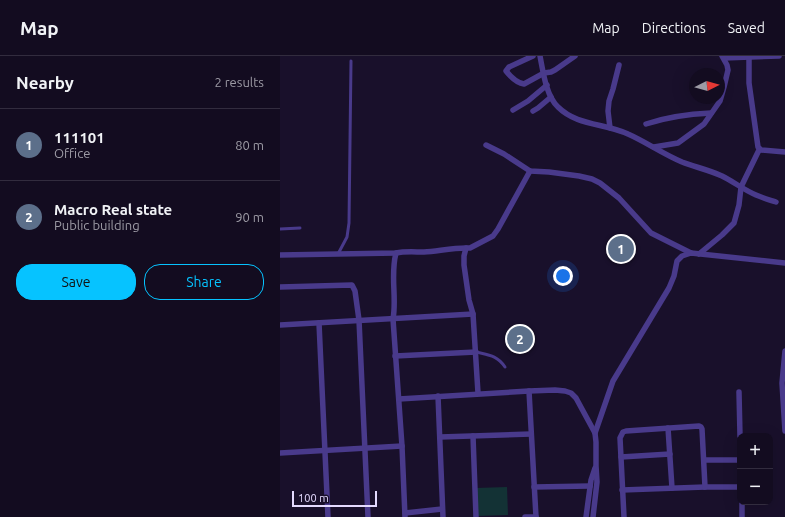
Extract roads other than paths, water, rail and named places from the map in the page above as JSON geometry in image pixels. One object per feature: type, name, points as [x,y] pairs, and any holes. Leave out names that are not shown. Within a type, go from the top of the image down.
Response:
[{"type":"street","points":[[533,56],[509,67],[506,71],[515,80],[521,84],[524,84],[544,73],[555,70],[574,56]]},
{"type":"street","points":[[540,56],[551,97],[557,107],[573,118],[626,133],[682,162],[716,174],[756,196],[776,202]]},
{"type":"street","points":[[654,148],[678,143],[704,124],[720,101],[724,87],[728,70],[723,57],[779,56]]},
{"type":"street","points":[[699,254],[734,223],[739,205],[741,187],[759,150],[749,83],[749,57]]},
{"type":"street","points":[[610,128],[608,119],[609,101],[614,88],[619,65]]},
{"type":"street","points":[[512,110],[528,101],[547,85]]},
{"type":"street","points":[[533,111],[551,97]]},
{"type":"street","points":[[646,124],[662,119],[711,113]]},
{"type":"street","points":[[486,145],[504,154],[530,171],[579,176],[592,179],[600,183],[619,198],[651,233],[691,254]]},
{"type":"street","points":[[759,150],[785,152]]},
{"type":"street","points":[[280,255],[425,252],[470,248],[493,236],[530,171]]},
{"type":"street","points":[[466,248],[464,266],[472,314],[478,393]]},
{"type":"street","points":[[396,253],[393,270],[393,319],[402,446],[405,515],[442,510]]},
{"type":"street","points":[[595,433],[613,381],[669,288],[674,276],[677,260],[682,256],[699,254],[785,263]]},
{"type":"street","points":[[280,287],[352,285],[356,290],[359,320],[368,517]]},
{"type":"street","points":[[280,325],[472,314]]},
{"type":"street","points":[[318,323],[328,517]]},
{"type":"street","points":[[785,351],[782,383],[785,431]]},
{"type":"street","points":[[395,356],[476,352]]},
{"type":"street","points":[[399,399],[478,393],[555,390],[566,390],[571,392],[576,398],[595,433],[597,482],[593,517]]},
{"type":"street","points":[[525,517],[536,517],[529,391]]},
{"type":"street","points":[[739,392],[740,433]]},
{"type":"street","points":[[438,396],[443,517]]},
{"type":"street","points":[[624,517],[620,438],[623,432],[633,430],[701,427],[705,487]]},
{"type":"street","points":[[668,428],[672,488]]},
{"type":"street","points":[[440,437],[531,434]]},
{"type":"street","points":[[473,436],[476,517]]},
{"type":"street","points":[[280,453],[402,446]]},
{"type":"street","points":[[621,457],[670,454]]},
{"type":"street","points":[[704,460],[737,460]]},
{"type":"street","points":[[586,517],[592,475],[596,466]]},
{"type":"street","points":[[534,487],[590,486]]},
{"type":"street","points":[[622,490],[737,487]]},
{"type":"street","points":[[742,505],[742,517]]},
{"type":"lane","points":[[338,255],[347,237],[349,223],[351,60]]},
{"type":"lane","points":[[280,230],[300,228]]},
{"type":"lane","points":[[476,352],[492,355],[500,361],[504,367]]},
{"type":"place","name":"111101","points":[[621,249]]},
{"type":"place","name":"Macro Real state","points":[[520,339]]}]
